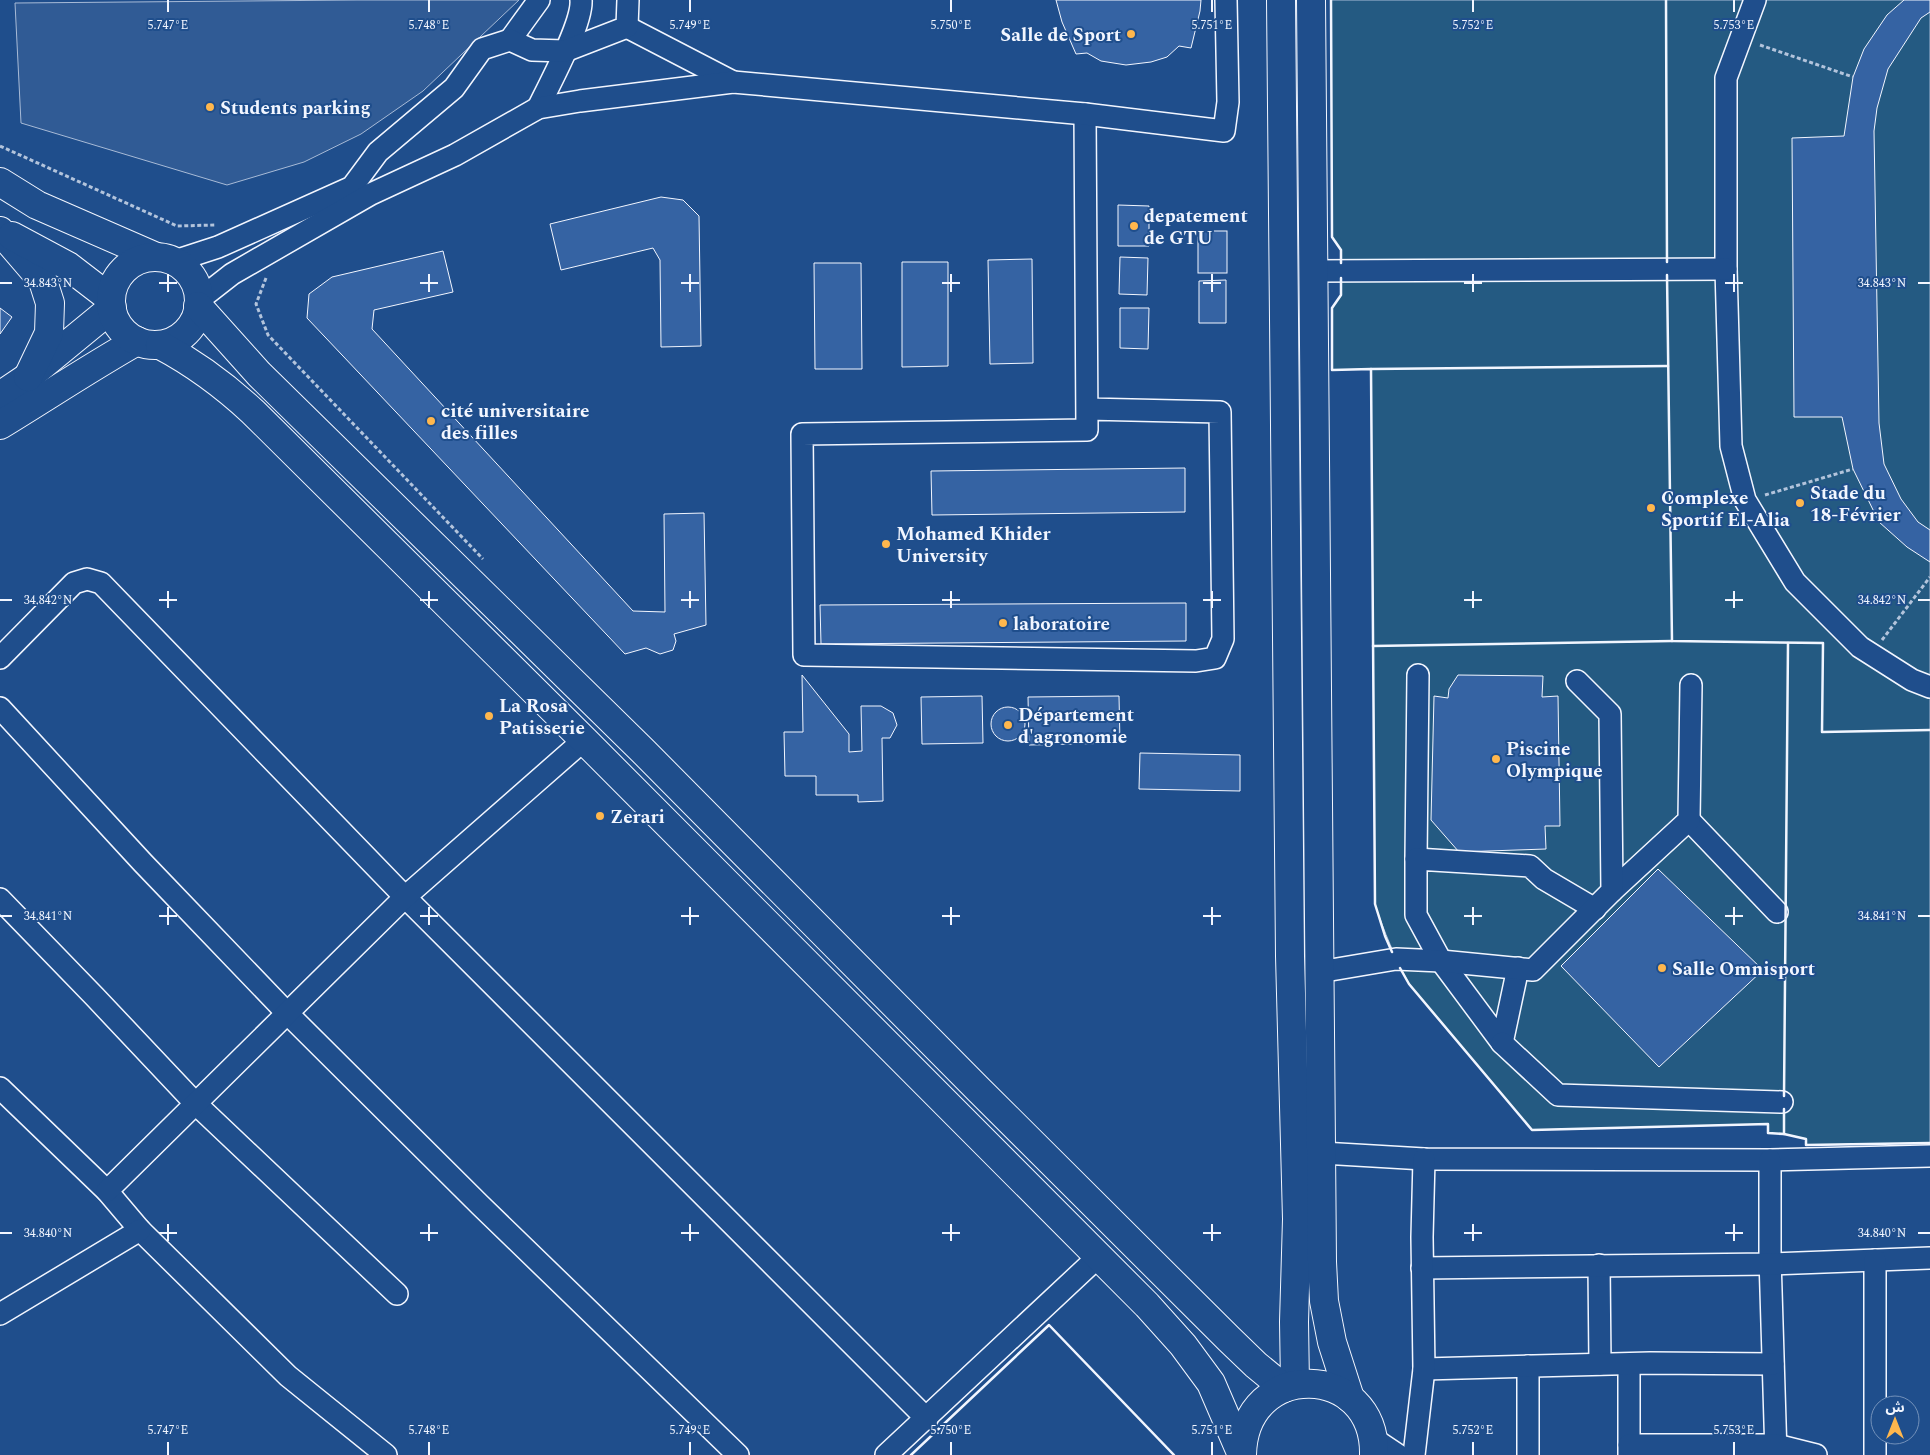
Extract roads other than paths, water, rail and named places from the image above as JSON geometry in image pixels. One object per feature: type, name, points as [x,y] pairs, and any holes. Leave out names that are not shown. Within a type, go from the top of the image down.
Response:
[{"type":"main road","points":[[1281,0],[1290,956],[1296,1219],[1294,1322],[1290,1386]]},
{"type":"main road","points":[[1311,0],[1319,972],[1324,1301],[1332,1342],[1350,1398]]},
{"type":"main road","points":[[0,182],[37,205],[165,259],[191,275],[198,286],[199,303],[193,325],[184,335],[173,342],[149,343],[102,361],[0,425]]},
{"type":"main road","points":[[0,230],[68,266],[112,304]]},
{"type":"main road","points":[[0,230],[43,281],[50,303],[49,333],[28,377]]},
{"type":"main road","points":[[165,259],[140,260],[129,266],[116,281],[112,304],[113,314],[120,327],[131,338],[149,343],[200,368],[236,396],[584,740],[1099,1256],[1184,1345],[1211,1383],[1242,1455]]},
{"type":"main road","points":[[199,303],[259,374],[643,751],[1229,1339],[1256,1365],[1290,1386]]},
{"type":"main road","points":[[0,396],[28,377],[112,304]]},
{"type":"main road","points":[[1242,1455],[1243,1438],[1248,1422],[1257,1408],[1269,1396],[1290,1386],[1315,1383],[1334,1388],[1350,1398],[1366,1417],[1376,1450]]},
{"type":"street","points":[[165,259],[218,247],[352,187],[378,152],[454,88],[482,49],[510,40],[538,0]]},
{"type":"street","points":[[538,108],[565,52],[582,9],[581,0]]},
{"type":"street","points":[[627,27],[628,0]]},
{"type":"street","points":[[199,303],[232,274],[371,194],[455,155],[538,108],[580,100],[733,82],[1085,114],[1224,131],[1228,102],[1226,0]]},
{"type":"street","points":[[1755,0],[1726,78],[1726,269],[1731,446],[1745,500],[1795,582],[1860,647],[1912,680],[1930,687]]},
{"type":"street","points":[[510,40],[532,50],[565,52],[627,27],[733,82]]},
{"type":"street","points":[[1085,114],[1087,430],[802,434],[804,655],[1196,661],[1215,658],[1223,639],[1220,412],[1087,409]]},
{"type":"street","points":[[1313,271],[1726,269]]},
{"type":"street","points":[[0,658],[74,583],[87,579],[101,583],[405,897],[927,1419]]},
{"type":"street","points":[[1418,675],[1416,914],[1441,961],[1502,1043],[1558,1095],[1782,1102]]},
{"type":"street","points":[[1577,681],[1610,714],[1612,891]]},
{"type":"street","points":[[1691,685],[1689,820],[1777,912]]},
{"type":"street","points":[[0,708],[143,863],[286,1012],[480,1205],[738,1455]]},
{"type":"street","points":[[107,1191],[286,1012],[405,897],[584,740]]},
{"type":"street","points":[[1319,972],[1396,960],[1441,961],[1533,970],[1612,891],[1689,820]]},
{"type":"street","points":[[1416,860],[1530,866],[1544,879],[1595,909]]},
{"type":"street","points":[[0,899],[95,996],[195,1103],[397,1294]]},
{"type":"street","points":[[1502,1043],[1518,968]]},
{"type":"street","points":[[0,1088],[107,1191],[140,1230],[288,1376],[386,1455]]},
{"type":"street","points":[[1322,1153],[1424,1159],[1770,1160],[1930,1156]]},
{"type":"street","points":[[1414,1455],[1424,1369],[1422,1268],[1424,1159]]},
{"type":"street","points":[[1770,1160],[1770,1264],[1776,1450]]},
{"type":"street","points":[[0,1314],[140,1230]]},
{"type":"street","points":[[886,1455],[927,1419],[1099,1256]]},
{"type":"street","points":[[1422,1268],[1770,1264],[1930,1258]]},
{"type":"street","points":[[1875,1260],[1875,1455]]},
{"type":"street","points":[[1598,1265],[1600,1364]]},
{"type":"street","points":[[1424,1369],[1600,1364],[1773,1364]]},
{"type":"street","points":[[1629,1364],[1629,1450],[1776,1450],[1816,1455]]},
{"type":"street","points":[[1528,1366],[1528,1455]]},
{"type":"street","points":[[1376,1450],[1398,1455]]},
{"type":"place","name":"Salle de Sport","points":[[1131,34]]},
{"type":"place","name":"Students parking","points":[[210,107]]},
{"type":"place","name":"depatement de GTU","points":[[1134,226]]},
{"type":"place","name":"cité universitaire des filles","points":[[431,421]]},
{"type":"place","name":"Stade du 18-Février","points":[[1800,503]]},
{"type":"place","name":"Complexe Sportif El-Alia","points":[[1651,508]]},
{"type":"place","name":"Mohamed Khider University","points":[[886,544]]},
{"type":"place","name":"laboratoire","points":[[1003,623]]},
{"type":"place","name":"La Rosa Patisserie","points":[[489,716]]},
{"type":"place","name":"Département d'agronomie","points":[[1008,725]]},
{"type":"place","name":"Piscine Olympique","points":[[1496,759]]},
{"type":"place","name":"Zerari","points":[[600,816]]},
{"type":"place","name":"Salle Omnisport","points":[[1662,968]]}]
